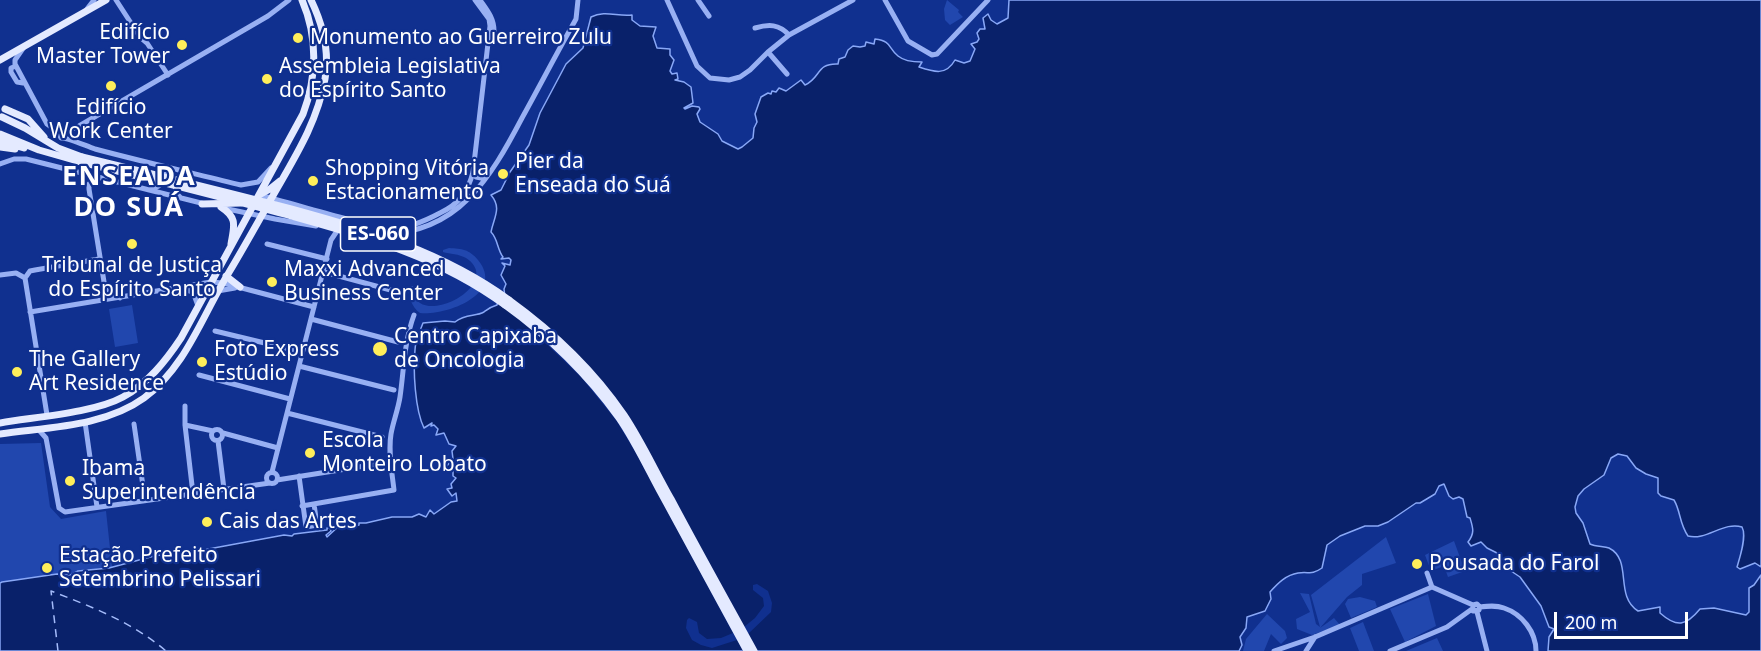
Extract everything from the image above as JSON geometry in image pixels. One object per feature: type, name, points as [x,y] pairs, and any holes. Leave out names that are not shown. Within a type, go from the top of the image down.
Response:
[{"type":"main road","points":[[0,60],[106,0]]},
{"type":"main road","points":[[0,423],[104,404],[121,398],[141,385],[164,363],[181,338],[231,249],[303,114],[312,84],[314,59],[309,17],[302,0]]},
{"type":"main road","points":[[0,434],[85,422],[118,412],[144,398],[181,358],[255,228],[266,217],[272,198],[319,108],[326,77],[327,60],[320,19],[311,0]]},
{"type":"main road","points":[[5,109],[28,119],[58,148]]},
{"type":"main road","name":"ES-060","points":[[2,117],[82,159],[384,242],[457,274],[505,305],[568,359],[619,418],[747,651]]},
{"type":"main road","name":"ES-060","points":[[0,134],[47,153],[237,195],[397,240],[460,268],[513,303],[581,363],[624,415],[754,651]]},
{"type":"main road","points":[[0,141],[47,153]]},
{"type":"main road","points":[[0,147],[47,153]]},
{"type":"main road","points":[[202,204],[241,203],[270,189],[285,176]]},
{"type":"main road","points":[[221,207],[233,217],[231,249]]},
{"type":"main road","points":[[223,283],[240,287]]},
{"type":"street","points":[[82,14],[94,0]]},
{"type":"street","points":[[116,0],[168,75]]},
{"type":"street","points":[[24,46],[15,60],[16,66],[23,83],[47,124],[58,132],[61,138],[268,16],[289,0]]},
{"type":"street","points":[[475,0],[489,19],[489,47]]},
{"type":"street","points":[[259,195],[378,227],[401,228],[419,223],[447,210],[464,196],[469,188],[473,172],[494,22],[480,0]]},
{"type":"street","points":[[0,164],[19,158],[202,204],[367,234],[395,234],[421,228],[456,209],[477,191],[492,172],[576,19],[578,0]]},
{"type":"street","points":[[667,0],[697,66],[710,78],[729,80],[740,77],[750,70],[789,35],[845,2],[854,0]]},
{"type":"street","points":[[698,0],[709,16]]},
{"type":"street","points":[[885,0],[908,41],[932,55],[937,54],[988,0]]},
{"type":"street","points":[[754,28],[772,25],[789,35]]},
{"type":"street","points":[[768,52],[787,74]]},
{"type":"street","points":[[67,134],[78,144],[241,185],[258,182],[282,155]]},
{"type":"street","points":[[149,190],[164,182],[165,174],[159,164]]},
{"type":"street","points":[[172,168],[174,188],[182,198]]},
{"type":"street","points":[[473,172],[476,177],[481,178],[492,172]]},
{"type":"street","points":[[174,188],[178,178],[195,174]]},
{"type":"street","points":[[95,178],[89,183],[89,189],[105,288],[110,294],[122,298]]},
{"type":"street","points":[[270,483],[266,480],[278,448],[331,240],[330,231],[323,227]]},
{"type":"street","points":[[331,240],[337,231],[342,230]]},
{"type":"street","points":[[267,244],[327,259]]},
{"type":"street","points":[[47,415],[25,278],[30,271],[99,259]]},
{"type":"street","points":[[324,272],[398,292]]},
{"type":"street","points":[[0,275],[16,273],[25,278]]},
{"type":"street","points":[[30,312],[211,282],[240,287],[314,307]]},
{"type":"street","points":[[206,293],[223,283]]},
{"type":"street","points":[[94,303],[105,288]]},
{"type":"street","points":[[178,288],[193,292],[198,306]]},
{"type":"street","points":[[303,506],[394,490],[390,462],[391,435],[400,398],[403,354],[414,315]]},
{"type":"street","points":[[311,319],[398,342]]},
{"type":"street","points":[[215,331],[302,352]]},
{"type":"street","points":[[299,366],[394,390]]},
{"type":"street","points":[[199,375],[290,399]]},
{"type":"street","points":[[186,406],[185,424],[193,494]]},
{"type":"street","points":[[287,413],[382,437]]},
{"type":"street","points":[[85,422],[97,507]]},
{"type":"street","points":[[134,424],[145,500]]},
{"type":"street","points":[[185,424],[213,431],[217,429],[223,433],[278,448]]},
{"type":"street","points":[[36,429],[46,438],[61,511],[270,483],[298,476],[390,462]]},
{"type":"street","points":[[213,431],[213,438],[219,441]]},
{"type":"street","points":[[223,433],[219,441],[224,489]]},
{"type":"street","points":[[269,474],[277,476],[277,480]]},
{"type":"street","points":[[257,484],[269,474]]},
{"type":"street","points":[[298,476],[306,527],[317,525],[314,504]]},
{"type":"street","points":[[1427,573],[1432,587],[1475,608],[1487,651]]},
{"type":"street","points":[[1274,651],[1315,637],[1432,587]]},
{"type":"street","points":[[1390,651],[1447,627],[1475,608],[1497,606],[1512,612],[1533,633],[1536,651]]},
{"type":"street","points":[[1306,651],[1315,637]]},
{"type":"shaded area","points":[[947,0],[959,10],[958,12],[963,17],[950,25],[945,20],[944,9]]},
{"type":"shaded area","points":[[1009,0],[1761,0],[1761,567],[1755,563],[1740,569],[1737,567],[1743,541],[1742,527],[1728,527],[1702,536],[1688,536],[1674,500],[1658,493],[1658,478],[1636,468],[1627,456],[1618,454],[1611,458],[1604,475],[1584,489],[1578,496],[1575,507],[1590,544],[1609,548],[1616,554],[1620,561],[1627,597],[1638,611],[1660,607],[1660,613],[1676,623],[1686,622],[1700,609],[1714,608],[1746,615],[1749,612],[1749,588],[1761,575],[1761,651],[1548,651],[1549,637],[1554,629],[1549,627],[1541,606],[1520,577],[1502,565],[1497,553],[1481,542],[1471,546],[1468,542],[1473,528],[1470,518],[1467,517],[1463,499],[1459,497],[1453,499],[1449,496],[1444,484],[1439,486],[1435,494],[1416,503],[1388,522],[1378,526],[1365,526],[1340,536],[1327,545],[1322,568],[1312,573],[1294,574],[1283,580],[1270,592],[1271,599],[1265,611],[1247,617],[1246,628],[1240,637],[1242,645],[1239,651],[0,651],[0,583],[2,582],[57,574],[71,575],[78,571],[109,568],[158,555],[203,550],[330,528],[331,531],[326,535],[327,537],[340,525],[341,528],[392,517],[412,517],[419,514],[426,517],[430,510],[434,514],[451,502],[457,501],[456,493],[452,496],[447,489],[452,488],[451,484],[456,478],[453,476],[453,470],[446,467],[453,459],[452,451],[456,446],[449,444],[444,433],[436,435],[438,429],[434,425],[431,426],[432,423],[424,428],[415,390],[415,347],[423,323],[455,322],[463,317],[484,312],[497,305],[498,301],[505,297],[506,284],[501,275],[505,266],[502,263],[510,265],[511,260],[501,259],[503,257],[491,232],[497,208],[491,195],[501,190],[510,172],[529,145],[540,113],[566,64],[583,48],[591,17],[601,14],[632,15],[632,20],[640,26],[656,27],[653,36],[657,48],[670,49],[670,55],[674,60],[670,71],[672,74],[677,73],[678,79],[675,80],[691,87],[693,103],[684,108],[699,107],[697,114],[700,122],[718,134],[722,141],[738,149],[753,138],[757,122],[755,114],[761,97],[768,93],[771,94],[772,91],[776,92],[779,88],[786,91],[801,80],[805,85],[814,79],[822,68],[838,64],[839,59],[845,57],[853,46],[865,46],[866,42],[874,44],[875,39],[880,40],[887,43],[900,58],[922,62],[919,67],[944,71],[955,60],[964,63],[970,61],[975,49],[971,44],[979,39],[977,33],[980,29],[985,29],[983,18],[988,14],[997,24],[1008,18]]},
{"type":"shaded area","points":[[449,248],[465,250],[475,256],[485,272],[484,283],[479,293],[457,307],[444,311],[420,313],[411,301],[409,286],[413,286],[420,303],[430,306],[453,301],[472,286],[476,276],[475,267],[466,258],[443,252]]},
{"type":"shaded area","points":[[132,305],[138,343],[115,347],[109,309]]},
{"type":"shaded area","points":[[41,443],[50,507],[61,519],[106,511],[112,567],[78,571],[71,575],[57,574],[0,583],[0,444]]},
{"type":"shaded area","points":[[1386,537],[1396,563],[1362,574],[1362,585],[1347,597],[1320,628],[1334,618],[1340,625],[1312,635],[1297,629],[1296,619],[1310,612],[1300,593],[1309,594],[1316,624],[1320,627],[1311,595]]},
{"type":"shaded area","points":[[1454,541],[1465,571],[1448,577],[1444,566],[1431,571],[1425,555]]},
{"type":"shaded area","points":[[1428,594],[1436,626],[1405,642],[1390,609]]},
{"type":"shaded area","points":[[1360,597],[1375,601],[1377,607],[1351,618],[1345,604],[1348,599]]},
{"type":"shaded area","points":[[1267,614],[1285,631],[1287,638],[1281,644],[1271,634],[1264,651],[1243,651],[1246,639]]},
{"type":"shaded area","points":[[1363,622],[1374,651],[1359,651],[1350,628]]},
{"type":"shaded area","points":[[1437,638],[1443,651],[1406,651]]},
{"type":"pier","points":[[501,291],[567,345],[664,481],[744,627],[764,606],[763,598],[753,590],[753,585],[757,584],[768,591],[772,603],[771,612],[748,634],[743,651],[737,640],[712,648],[692,640],[686,628],[689,618],[697,622],[699,633],[707,639],[721,638],[733,633],[616,420],[581,377],[533,331]]},
{"type":"ferry route","points":[[58,651],[51,591],[125,623],[166,651]]},
{"type":"place","name":"Monumento ao Guerreiro Zulu","points":[[298,38]]},
{"type":"place","name":"Edifício Master Tower","points":[[182,45]]},
{"type":"place","name":"Assembleia Legislativa do Espírito Santo","points":[[267,79]]},
{"type":"place","name":"Edifício Work Center","points":[[111,86]]},
{"type":"place","name":"Pier da Enseada do Suá","points":[[503,174]]},
{"type":"place","name":"Shopping Vitória Estacionamento","points":[[313,181]]},
{"type":"place","name":"Tribunal de Justiça do Espírito Santo","points":[[132,244]]},
{"type":"place","name":"Maxxi Advanced Business Center","points":[[272,282]]},
{"type":"place","name":"Centro Capixaba de Oncologia","points":[[380,349]]},
{"type":"place","name":"Foto Express Estúdio","points":[[202,362]]},
{"type":"place","name":"The Gallery Art Residence","points":[[17,372]]},
{"type":"place","name":"Escola Monteiro Lobato","points":[[310,453]]},
{"type":"place","name":"Ibama Superintendência","points":[[70,481]]},
{"type":"place","name":"Cais das Artes","points":[[207,522]]},
{"type":"place","name":"Pousada do Farol","points":[[1417,564]]},
{"type":"place","name":"Estação Prefeito Setembrino Pelissari","points":[[47,568]]},
{"type":"district","name":"ENSEADA DO SUÁ","points":[[129,192]]}]
